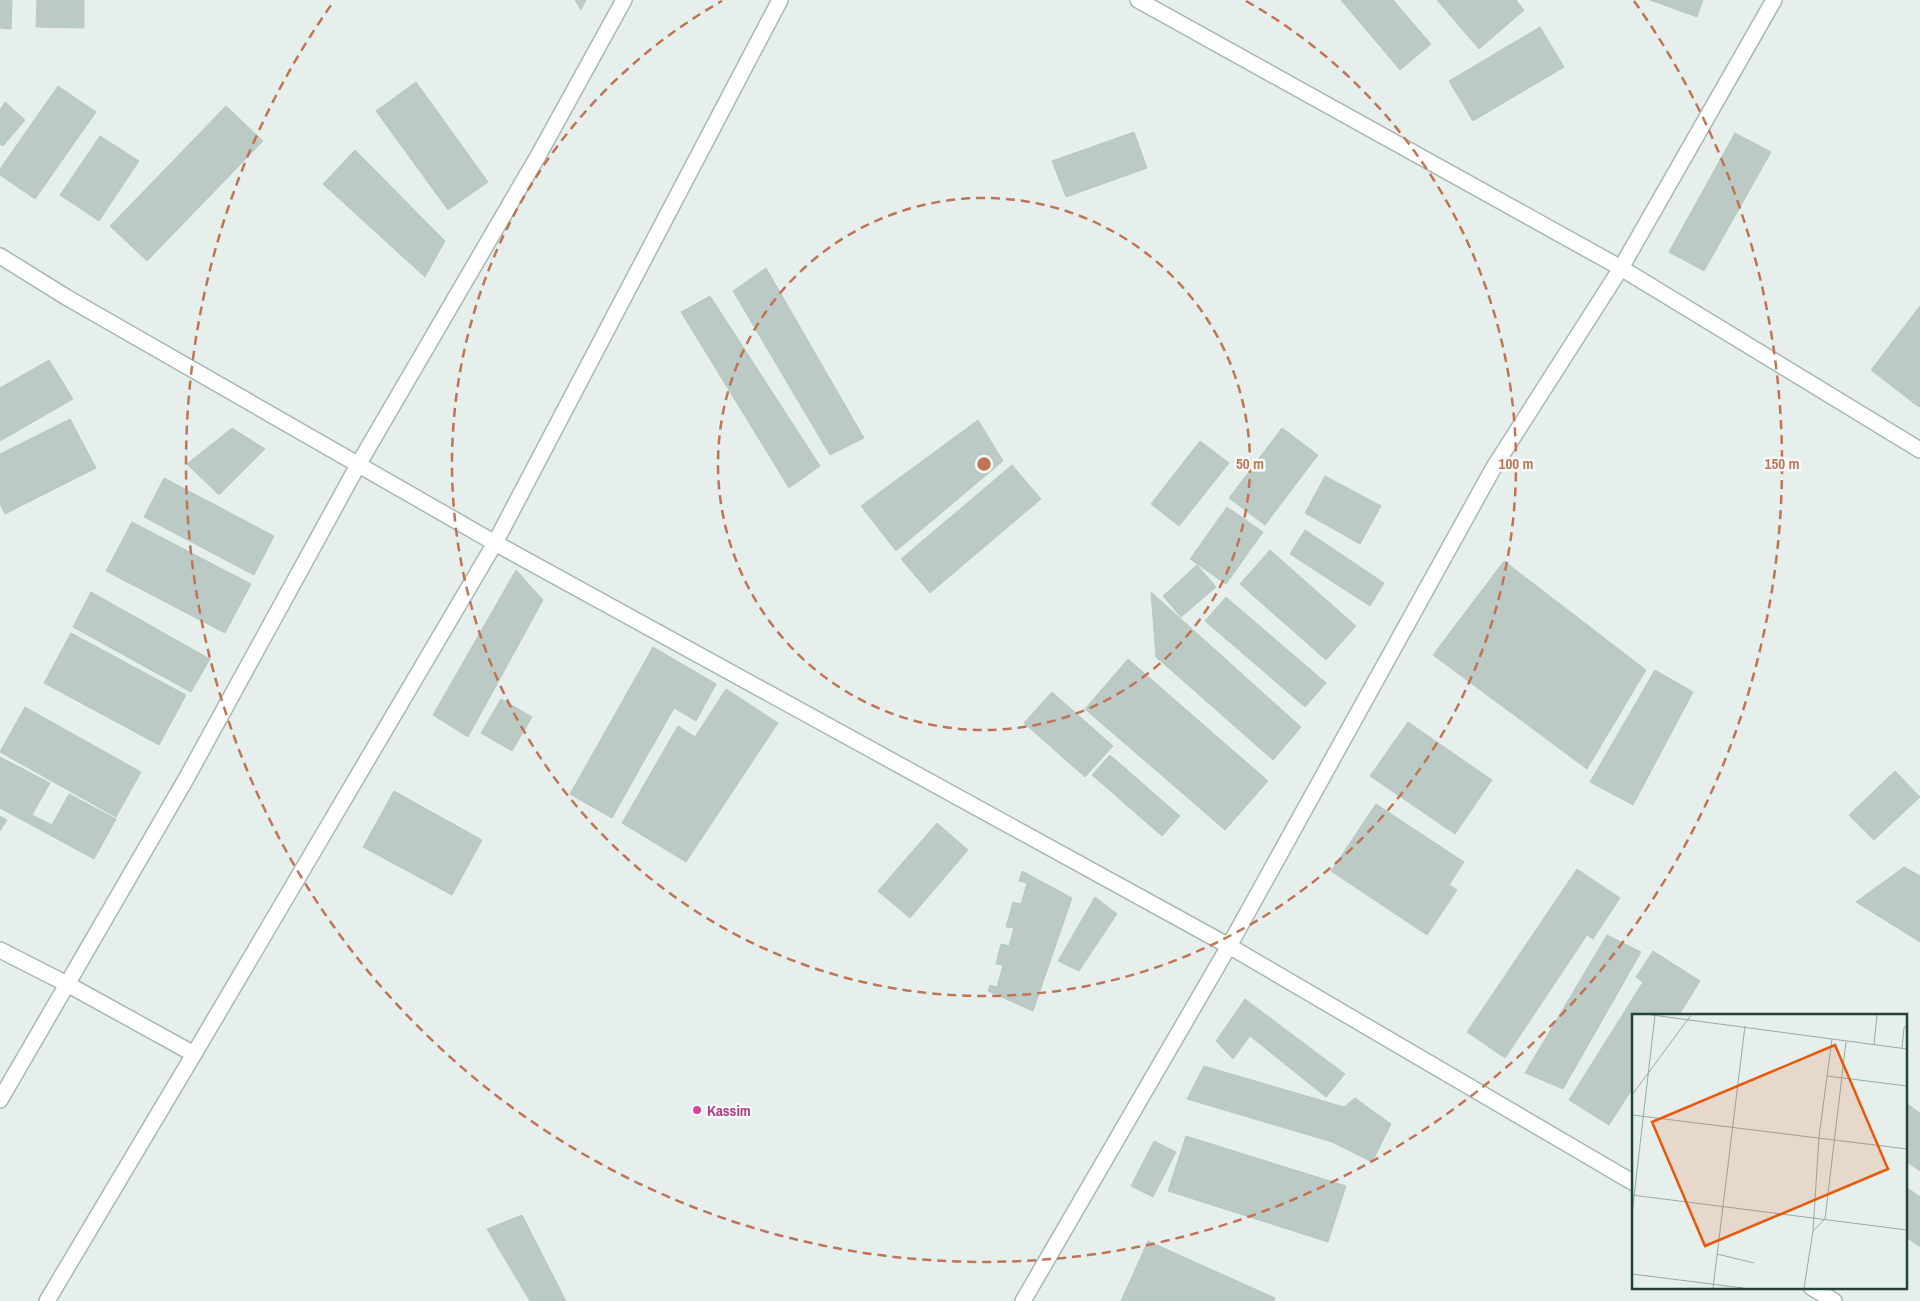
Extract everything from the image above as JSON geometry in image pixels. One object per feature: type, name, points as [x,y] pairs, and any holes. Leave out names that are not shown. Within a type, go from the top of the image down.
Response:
[{"type":"street","points":[[0,1100],[186,779],[358,465],[538,156],[624,0]]},
{"type":"street","points":[[47,1301],[495,543],[780,0]]},
{"type":"street","points":[[1138,0],[1621,268],[1920,450]]},
{"type":"street","points":[[1023,1301],[1229,946],[1494,467],[1621,268],[1774,0]]},
{"type":"street","points":[[0,256],[75,302],[495,543],[1229,946],[1632,1182]]},
{"type":"street","points":[[0,950],[67,984],[194,1054]]},
{"type":"street","points":[[1813,1288],[1834,1301]]},
{"type":"building","points":[[0,0],[12,0],[11,29],[0,28]]},
{"type":"building","points":[[37,0],[84,0],[84,28],[36,27]]},
{"type":"building","points":[[575,0],[586,0],[581,10]]},
{"type":"building","points":[[1341,0],[1393,0],[1431,44],[1400,70]]},
{"type":"building","points":[[1437,0],[1516,0],[1524,10],[1479,49]]},
{"type":"building","points":[[1650,0],[1703,0],[1697,17]]},
{"type":"building","points":[[1540,27],[1564,67],[1473,121],[1449,81]]},
{"type":"building","points":[[416,82],[488,182],[448,210],[376,111]]},
{"type":"building","points":[[58,86],[96,112],[35,199],[0,175],[0,169]]},
{"type":"building","points":[[5,102],[25,120],[3,146],[0,144],[0,110]]},
{"type":"building","points":[[226,106],[263,141],[147,261],[110,226]]},
{"type":"building","points":[[1134,132],[1147,168],[1066,197],[1052,161]]},
{"type":"building","points":[[1735,133],[1771,152],[1704,271],[1669,252]]},
{"type":"building","points":[[100,136],[139,161],[99,221],[60,195]]},
{"type":"building","points":[[355,150],[445,241],[425,277],[323,184]]},
{"type":"building","points":[[766,268],[864,438],[830,455],[733,291]]},
{"type":"building","points":[[710,296],[820,466],[789,488],[681,312]]},
{"type":"building","points":[[1920,306],[1920,406],[1919,407],[1871,370]]},
{"type":"building","points":[[49,360],[73,399],[0,441],[0,388]]},
{"type":"building","points":[[70,419],[96,468],[5,514],[0,504],[0,454]]},
{"type":"building","points":[[978,420],[1003,461],[896,551],[861,506]]},
{"type":"building","points":[[232,428],[265,449],[219,495],[187,464]]},
{"type":"building","points":[[1282,428],[1318,455],[1265,525],[1229,498]]},
{"type":"building","points":[[1200,441],[1229,463],[1179,526],[1151,504]]},
{"type":"building","points":[[1012,465],[1041,499],[930,593],[901,559]]},
{"type":"building","points":[[1325,476],[1381,506],[1360,544],[1305,513]]},
{"type":"building","points":[[164,478],[274,536],[254,575],[144,517]]},
{"type":"building","points":[[1227,507],[1263,532],[1226,584],[1190,559]]},
{"type":"building","points":[[132,522],[251,584],[225,633],[106,571]]},
{"type":"building","points":[[1305,530],[1384,583],[1370,606],[1290,554]]},
{"type":"building","points":[[1270,550],[1356,626],[1326,660],[1240,584]]},
{"type":"building","points":[[1504,561],[1646,670],[1587,769],[1433,655]]},
{"type":"building","points":[[1197,565],[1216,587],[1181,617],[1163,596]]},
{"type":"building","points":[[516,570],[543,600],[468,737],[433,715]]},
{"type":"building","points":[[91,592],[210,659],[191,692],[73,627]]},
{"type":"building","points":[[1151,592],[1301,727],[1273,760],[1156,657]]},
{"type":"building","points":[[1226,597],[1326,683],[1305,707],[1205,621]]},
{"type":"building","points":[[71,633],[186,695],[159,745],[44,683]]},
{"type":"building","points":[[653,647],[716,684],[696,721],[674,708],[612,818],[570,794]]},
{"type":"building","points":[[1128,659],[1268,781],[1225,830],[1085,709]]},
{"type":"building","points":[[1655,670],[1693,692],[1633,805],[1590,782]]},
{"type":"building","points":[[726,689],[778,723],[686,862],[622,823],[678,726],[695,737]]},
{"type":"building","points":[[1052,692],[1113,746],[1085,777],[1024,723]]},
{"type":"building","points":[[501,699],[532,717],[512,751],[481,733]]},
{"type":"building","points":[[25,707],[141,772],[116,817],[0,752]]},
{"type":"building","points":[[1408,722],[1492,780],[1455,834],[1370,776]]},
{"type":"building","points":[[1110,755],[1180,816],[1162,836],[1092,775]]},
{"type":"building","points":[[0,757],[50,783],[32,815],[52,825],[69,794],[116,819],[94,859],[0,808]]},
{"type":"building","points":[[1895,771],[1920,797],[1874,840],[1849,815]]},
{"type":"building","points":[[394,791],[482,840],[452,895],[363,847]]},
{"type":"building","points":[[1376,804],[1464,862],[1449,885],[1457,890],[1427,935],[1331,871]]},
{"type":"building","points":[[0,816],[7,820],[0,831]]},
{"type":"building","points":[[937,823],[968,850],[910,918],[878,891]]},
{"type":"building","points":[[1904,867],[1920,876],[1920,942],[1856,902]]},
{"type":"building","points":[[1577,869],[1620,898],[1593,939],[1587,935],[1505,1058],[1467,1032]]},
{"type":"building","points":[[1022,871],[1072,898],[1033,1011],[988,991],[990,985],[997,987],[1003,965],[996,964],[1001,944],[1009,946],[1014,928],[1006,927],[1013,902],[1021,904],[1027,883],[1019,881]]},
{"type":"building","points":[[1095,897],[1117,914],[1079,971],[1058,961]]},
{"type":"building","points":[[1607,935],[1641,952],[1563,1089],[1525,1073]]},
{"type":"building","points":[[1653,951],[1700,981],[1680,1014],[1632,1014],[1632,1089],[1609,1125],[1569,1100],[1643,982],[1636,977]]},
{"type":"building","points":[[1245,999],[1345,1074],[1326,1097],[1250,1036],[1233,1059],[1216,1041]]},
{"type":"building","points":[[1204,1066],[1344,1107],[1355,1098],[1391,1124],[1372,1162],[1332,1142],[1187,1099]]},
{"type":"building","points":[[1908,1104],[1920,1113],[1920,1171],[1908,1162]]},
{"type":"building","points":[[1186,1136],[1346,1186],[1328,1242],[1168,1191]]},
{"type":"building","points":[[1154,1141],[1176,1152],[1153,1197],[1131,1186]]},
{"type":"building","points":[[1908,1188],[1920,1197],[1920,1247],[1908,1238]]},
{"type":"building","points":[[522,1215],[566,1301],[530,1301],[487,1229]]},
{"type":"building","points":[[1148,1241],[1275,1298],[1274,1301],[1121,1301]]},
{"type":"place","name":"Kassim","points":[[697,1110]]}]
